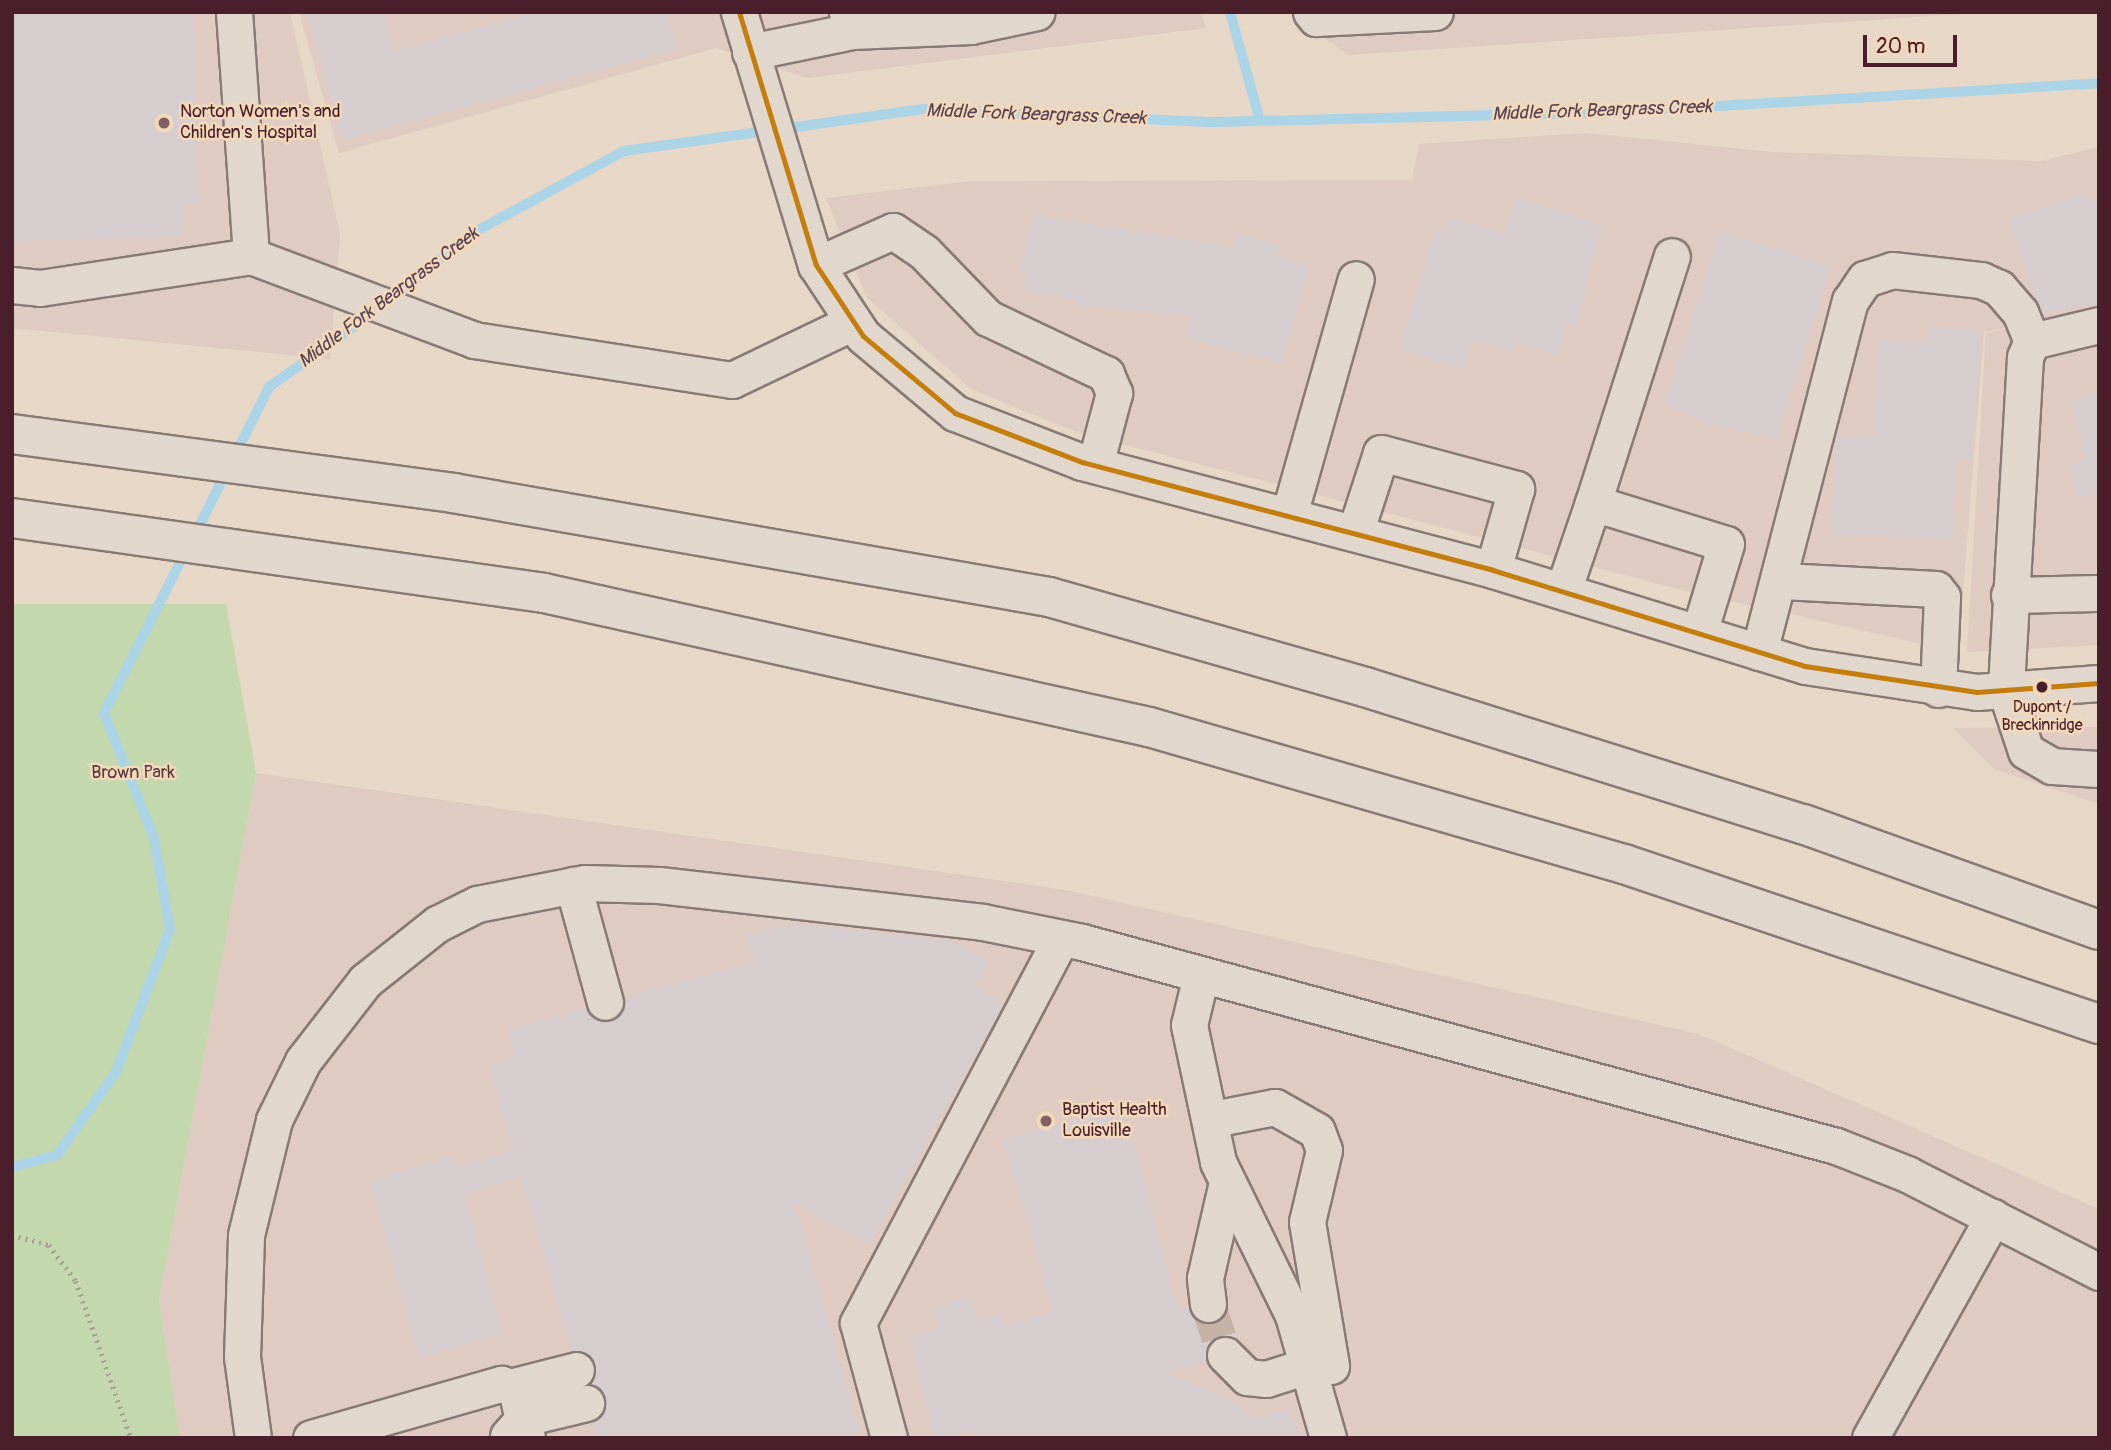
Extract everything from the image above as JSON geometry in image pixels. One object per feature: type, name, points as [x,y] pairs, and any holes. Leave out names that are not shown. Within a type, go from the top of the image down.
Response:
[{"type":"highway","points":[[12,434],[326,475],[1049,597],[1365,687],[1803,824],[2099,930]]},
{"type":"highway","points":[[12,517],[99,527],[544,593],[1149,727],[1623,864],[2099,1024]]},
{"type":"street","points":[[234,12],[251,256]]},
{"type":"street","points":[[739,12],[786,180],[816,265],[853,322],[911,383],[955,413],[1010,439],[1095,465],[1493,570],[1759,652],[1843,675],[1938,689],[2006,691],[2099,683]]},
{"type":"street","points":[[750,52],[850,21],[971,26],[1037,12]]},
{"type":"street","points":[[1311,12],[1316,18],[1435,12]]},
{"type":"street","points":[[816,265],[893,231],[924,252],[988,318],[1106,374],[1114,393],[1095,465]]},
{"type":"street","points":[[12,285],[40,288],[251,256],[474,340],[732,380],[853,322]]},
{"type":"street","points":[[1563,591],[1672,256]]},
{"type":"street","points":[[1759,652],[1782,581],[1850,301],[1865,279],[1892,270],[1981,280],[2020,312],[2032,341],[2025,357],[2009,595],[2006,691],[2026,751],[2052,765],[2099,769]]},
{"type":"street","points":[[1289,515],[1356,279]]},
{"type":"street","points":[[2032,341],[2099,325]]},
{"type":"street","points":[[1356,533],[1381,453],[1517,489],[1493,570]]},
{"type":"street","points":[[1593,503],[1726,544],[1699,633]]},
{"type":"street","points":[[1782,581],[1936,589],[1942,597],[1938,689]]},
{"type":"street","points":[[2009,595],[2099,593]]},
{"type":"street","points":[[573,885],[605,1002]]},
{"type":"street","points":[[253,1438],[242,1357],[246,1235],[274,1120],[303,1061],[365,981],[437,924],[477,904],[573,885],[659,885],[983,922],[1061,938],[1836,1146],[1993,1217],[2099,1272]]},
{"type":"street","points":[[889,1438],[858,1323],[1061,938]]},
{"type":"street","points":[[1201,975],[1189,1025],[1213,1119],[1218,1162],[1280,1289],[1328,1438]]},
{"type":"street","points":[[1213,1119],[1275,1107],[1317,1131],[1324,1150],[1307,1222],[1321,1332],[1352,1438]]},
{"type":"street","points":[[1208,1304],[1205,1278],[1227,1182]]},
{"type":"street","points":[[1870,1438],[1993,1217]]},
{"type":"street","points":[[1280,1289],[1321,1332]]},
{"type":"street","points":[[1225,1355],[1247,1377],[1266,1379],[1307,1366]]},
{"type":"street","points":[[311,1438],[501,1384],[510,1387],[581,1387],[519,1431],[510,1387]]},
{"type":"path","points":[[12,1235],[49,1245],[76,1281],[131,1438]]},
{"type":"shaded area","name":"Norton Women's and Children's Hospital","points":[[12,12],[290,12],[340,234],[330,359],[12,328]]},
{"type":"shaded area","points":[[299,12],[1201,12],[1206,28],[807,78],[716,48],[339,153]]},
{"type":"shaded area","points":[[1288,12],[1991,12],[1348,55]]},
{"type":"shaded area","points":[[1586,133],[1773,152],[2040,161],[2099,147],[2099,308],[1984,332],[1958,652],[1682,590],[1076,432],[971,389],[867,298],[826,198],[971,181],[1412,180],[1419,144]]},
{"type":"shaded area","points":[[2099,310],[2099,645],[1967,652],[1986,333]]},
{"type":"shaded area","points":[[2099,727],[2099,804],[1994,769],[1953,728]]},
{"type":"shaded area","name":"Baptist Health Louisville","points":[[256,773],[1066,890],[1699,1034],[2099,1209],[2099,1438],[180,1438],[159,1300]]},
{"type":"green space","name":"Brown Park","points":[[12,604],[226,604],[256,773],[159,1300],[180,1438],[12,1438]]},
{"type":"building","points":[[12,12],[194,12],[199,205],[183,205],[182,236],[12,241]]},
{"type":"building","points":[[307,12],[384,12],[394,51],[536,12],[666,12],[676,49],[342,140]]},
{"type":"building","points":[[2083,193],[2086,201],[2099,197],[2099,304],[2042,312],[2008,219]]},
{"type":"building","points":[[1515,198],[1601,224],[1576,326],[1566,323],[1557,355],[1516,343],[1513,352],[1472,340],[1464,369],[1400,350],[1435,229],[1445,232],[1449,217],[1505,234]]},
{"type":"building","points":[[1033,215],[1235,247],[1238,234],[1280,245],[1277,257],[1308,265],[1282,363],[1186,338],[1191,316],[1075,304],[1076,299],[1023,291],[1026,271],[1019,270]]},
{"type":"building","points":[[1720,231],[1831,266],[1776,438],[1707,424],[1665,403]]},
{"type":"building","points":[[1928,327],[1981,330],[1971,460],[1956,460],[1952,540],[1831,534],[1836,437],[1875,435],[1879,340],[1927,343]]},
{"type":"building","points":[[2099,391],[2099,492],[2078,498],[2068,466],[2087,460],[2070,401]]},
{"type":"building","points":[[793,923],[954,942],[990,961],[976,987],[1003,1003],[869,1244],[794,1203],[859,1431],[835,1438],[596,1438],[592,1422],[605,1409],[605,1398],[591,1384],[591,1356],[571,1351],[521,1177],[464,1194],[503,1334],[418,1358],[370,1180],[452,1156],[455,1167],[513,1150],[488,1065],[514,1056],[508,1030],[586,1008],[599,1021],[611,1021],[624,1008],[624,997],[754,962],[746,935]]},
{"type":"building","points":[[1124,1106],[1178,1310],[1189,1308],[1210,1324],[1227,1307],[1236,1339],[1219,1336],[1206,1349],[1206,1360],[1165,1372],[1236,1402],[1253,1419],[1291,1409],[1299,1438],[974,1438],[973,1430],[934,1437],[909,1336],[938,1328],[933,1307],[971,1296],[976,1319],[999,1314],[1003,1326],[1053,1312],[1003,1139]]},
{"type":"waterway","points":[[1230,12],[1260,121]]},
{"type":"waterway","name":"Middle Fork Beargrass Creek","points":[[782,129],[923,109],[1214,122],[1617,112],[2099,83]]},
{"type":"waterway","name":"Middle Fork Beargrass Creek","points":[[390,299],[473,233],[624,151],[767,131]]},
{"type":"waterway","name":"Middle Fork Beargrass Creek","points":[[234,457],[269,387],[376,311]]},
{"type":"waterway","name":"Middle Fork Beargrass Creek","points":[[195,535],[227,470]]},
{"type":"waterway","name":"Middle Fork Beargrass Creek","points":[[12,1167],[57,1155],[116,1072],[170,929],[154,838],[104,713],[186,551]]},
{"type":"tunnel","points":[[1208,1304],[1225,1355]]},
{"type":"transit line","points":[[739,12],[816,265],[863,336],[955,413],[1082,462],[1493,570],[1805,666],[1977,692],[2099,683]]},
{"type":"place","name":"Norton Women's and Children's Hospital","points":[[164,123]]},
{"type":"place","name":"Dupont / Breckinridge","points":[[2042,687]]},
{"type":"place","name":"Baptist Health Louisville","points":[[1046,1121]]}]
